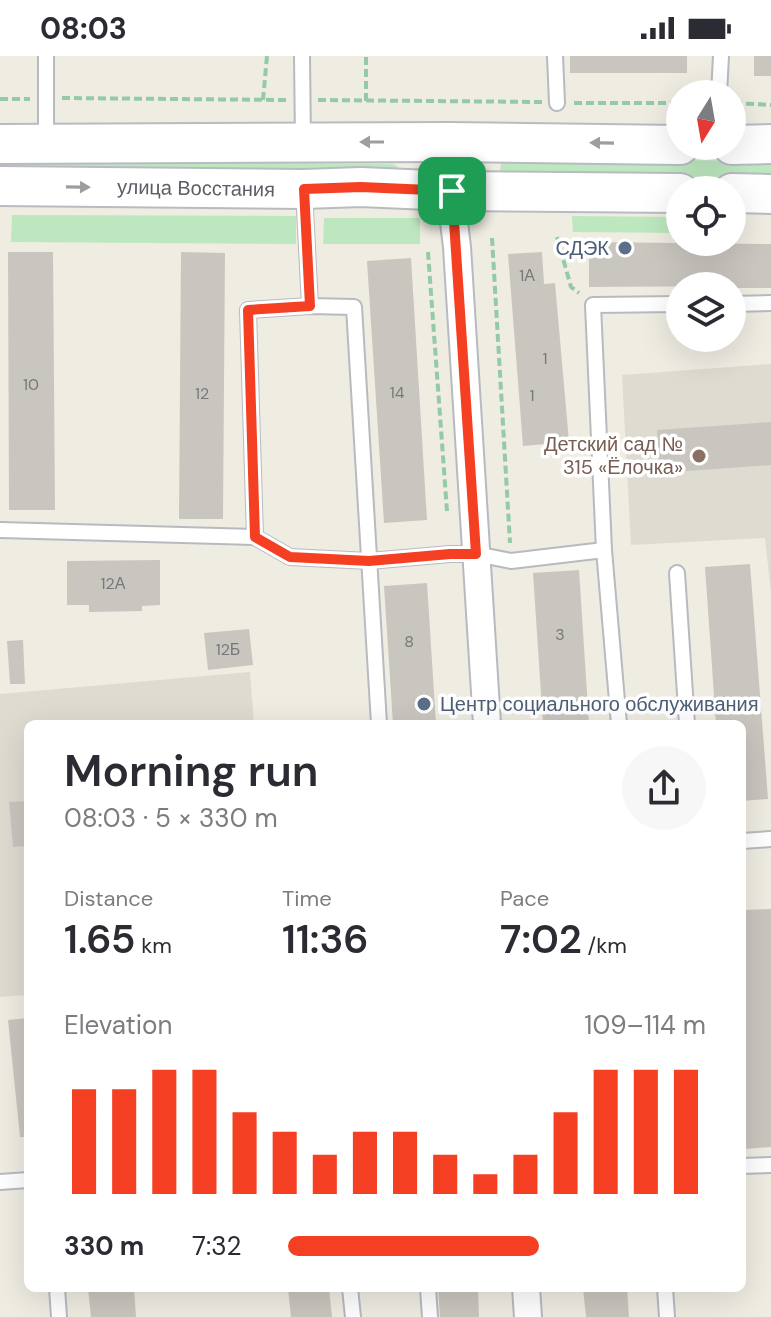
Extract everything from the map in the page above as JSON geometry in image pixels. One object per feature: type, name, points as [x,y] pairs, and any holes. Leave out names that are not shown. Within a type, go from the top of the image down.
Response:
[{"type":"main road","points":[[0,144],[450,142],[666,145]]},
{"type":"main road","points":[[746,145],[771,144]]},
{"type":"main road","name":"улица Восстания","points":[[0,186],[361,187],[666,193]]},
{"type":"main road","points":[[746,193],[771,194]]},
{"type":"street","points":[[450,142],[463,554],[486,720]]},
{"type":"street","points":[[526,1292],[528,1317]]},
{"type":"lane","points":[[46,56],[46,144]]},
{"type":"lane","points":[[302,56],[303,143]]},
{"type":"lane","points":[[555,56],[557,103]]},
{"type":"lane","points":[[720,80],[721,56]]},
{"type":"lane","points":[[304,189],[310,306]]},
{"type":"lane","points":[[746,304],[771,303]]},
{"type":"lane","points":[[619,720],[604,550],[593,305],[666,304]]},
{"type":"lane","points":[[255,537],[248,310],[354,307],[379,720]]},
{"type":"lane","points":[[0,530],[255,537],[290,557],[369,561],[463,554],[511,561],[604,550]]},
{"type":"lane","points":[[677,573],[687,720]]},
{"type":"lane","points":[[746,841],[771,839]]},
{"type":"lane","points":[[746,1166],[771,1165]]},
{"type":"lane","points":[[0,1182],[24,1180]]},
{"type":"lane","points":[[57,1292],[59,1317]]},
{"type":"lane","points":[[350,1292],[353,1317]]},
{"type":"lane","points":[[428,1292],[430,1317]]},
{"type":"lane","points":[[665,1292],[667,1317]]},
{"type":"path","points":[[263,100],[267,56]]},
{"type":"path","points":[[366,56],[366,101]]},
{"type":"path","points":[[0,99],[666,103]]},
{"type":"path","points":[[746,104],[771,105]]},
{"type":"path","points":[[557,237],[571,287],[593,305]]},
{"type":"path","points":[[492,238],[511,561]]},
{"type":"path","points":[[428,252],[463,554]]},
{"type":"shaded area","name":"Детский сад № 315 «Ёлочка»","points":[[771,364],[771,593],[765,538],[631,545],[622,375]]},
{"type":"shaded area","points":[[250,672],[254,720],[24,720],[24,995],[0,997],[0,694]]},
{"type":"green space","points":[[506,158],[771,161],[771,177],[507,176],[501,173]]},
{"type":"green space","points":[[0,161],[392,164],[399,171],[0,176]]},
{"type":"green space","points":[[12,215],[296,216],[296,244],[11,242]]},
{"type":"green space","points":[[572,216],[666,217],[666,233],[573,232]]},
{"type":"green space","points":[[324,218],[420,218],[420,244],[323,244]]},
{"type":"building","points":[[570,56],[687,56],[687,73],[570,73]]},
{"type":"building","points":[[754,56],[771,56],[771,76],[754,76]]},
{"type":"building","points":[[589,242],[666,243],[666,256],[746,256],[746,244],[771,244],[771,288],[746,288],[746,272],[666,272],[666,286],[589,287]]},
{"type":"building","points":[[8,252],[53,252],[55,510],[9,510]]},
{"type":"building","points":[[181,252],[225,253],[223,519],[179,519]]},
{"type":"building","points":[[542,252],[544,284],[555,283],[569,442],[523,446],[508,254]]},
{"type":"building","points":[[411,258],[427,520],[384,523],[367,261]]},
{"type":"building","points":[[771,422],[771,465],[660,473],[657,430]]},
{"type":"building","points":[[160,560],[160,605],[142,606],[142,611],[89,612],[89,605],[67,605],[67,561]]},
{"type":"building","points":[[750,564],[768,799],[746,801],[746,720],[716,720],[705,567]]},
{"type":"building","points":[[579,570],[589,720],[543,720],[533,573]]},
{"type":"building","points":[[427,583],[436,720],[393,720],[384,586]]},
{"type":"building","points":[[249,629],[253,665],[208,670],[204,633]]},
{"type":"building","points":[[23,640],[25,684],[10,684],[7,641]]},
{"type":"building","points":[[24,801],[24,846],[13,847],[9,802]]},
{"type":"building","points":[[771,909],[771,1147],[746,1149],[746,910]]},
{"type":"building","points":[[24,1018],[24,1137],[20,1137],[8,1020]]},
{"type":"building","points":[[88,1292],[134,1292],[136,1317],[91,1317]]},
{"type":"building","points":[[288,1292],[329,1292],[332,1317],[291,1317]]},
{"type":"building","points":[[438,1292],[478,1292],[479,1317],[440,1317]]},
{"type":"building","points":[[583,1292],[627,1292],[629,1317],[586,1317]]},
{"type":"place","name":"СДЭК","points":[[625,248]]},
{"type":"place","name":"Детский сад № 315 «Ёлочка»","points":[[699,456]]},
{"type":"place","name":"Центр социального обслуживания","points":[[424,704]]},
{"type":"route","points":[[361,187],[452,191],[476,554],[369,561],[290,557],[255,537],[248,310],[310,306],[304,189],[361,187]]}]
